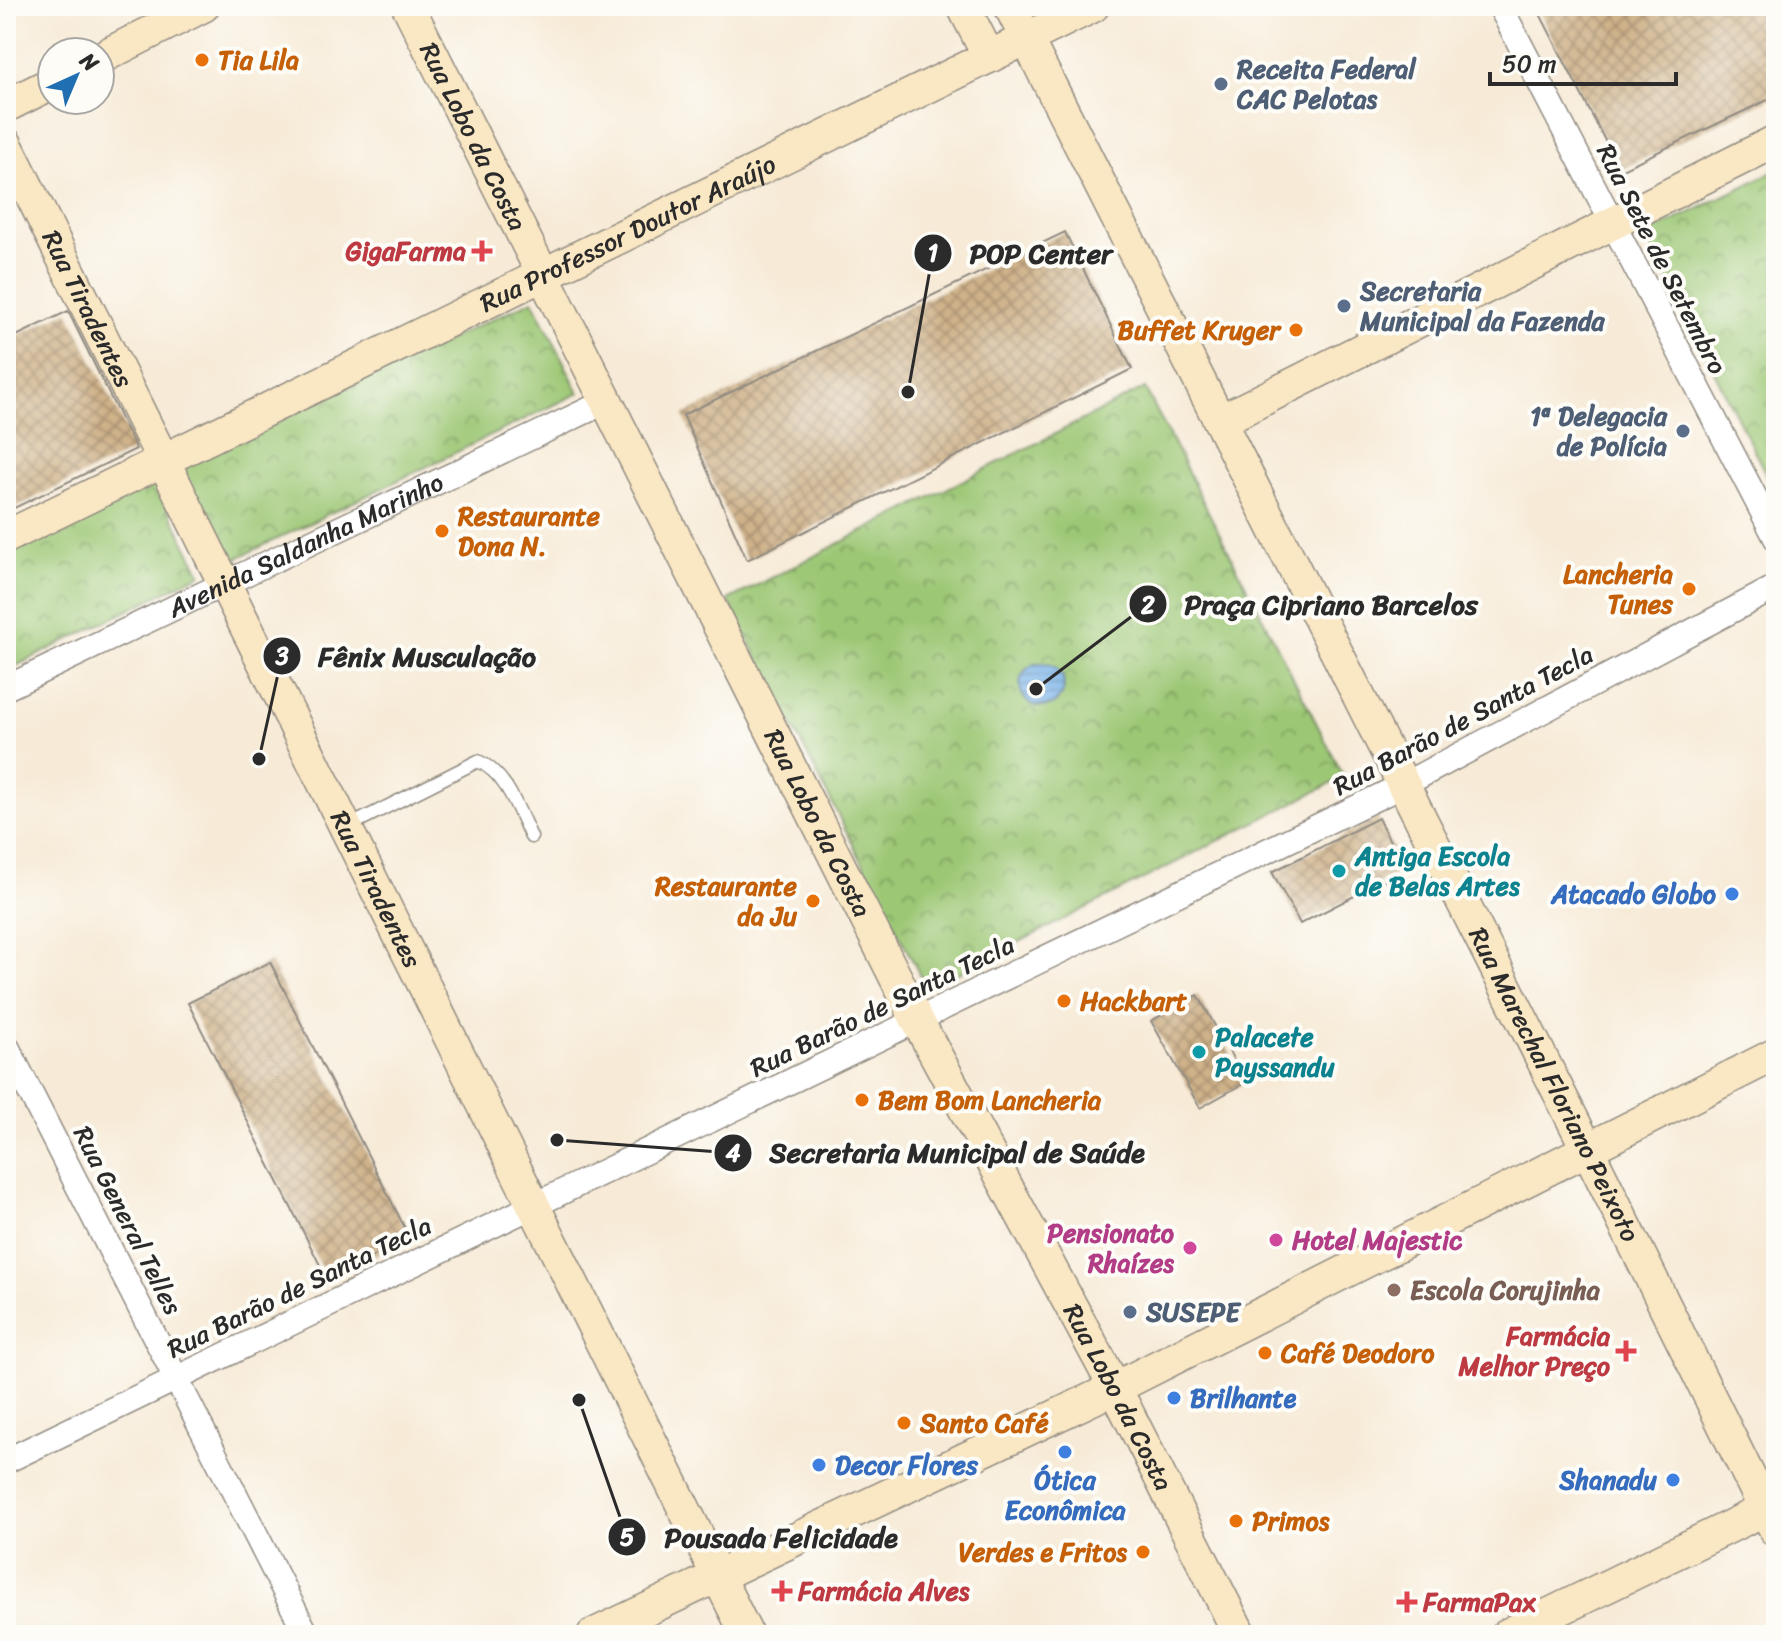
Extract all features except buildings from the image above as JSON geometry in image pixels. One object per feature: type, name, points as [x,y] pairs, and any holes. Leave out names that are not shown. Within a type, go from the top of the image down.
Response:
[{"type":"street","points":[[116,50],[203,6]]},
{"type":"street","name":"Rua Lobo da Costa","points":[[408,6],[917,1020],[1115,1388],[1240,1635]]},
{"type":"street","points":[[963,6],[989,57],[1013,64],[1053,92]]},
{"type":"street","name":"Rua Marechal Floriano Peixoto","points":[[1010,6],[1772,1515]]},
{"type":"street","name":"Rua Professor Doutor Araújo","points":[[163,462],[1093,6]]},
{"type":"street","name":"Rua Sete de Setembro","points":[[1500,6],[1776,538]]},
{"type":"street","points":[[6,106],[36,91]]},
{"type":"street","points":[[1220,421],[1776,141]]},
{"type":"street","name":"Rua Tiradentes","points":[[6,144],[747,1635]]},
{"type":"street","name":"Avenida Saldanha Marinho","points":[[6,688],[605,402]]},
{"type":"street","points":[[6,537],[163,462]]},
{"type":"street","name":"Rua Barão de Santa Tecla","points":[[6,1461],[1403,785],[1776,587]]},
{"type":"street","name":"Rua General Telles","points":[[6,1045],[307,1635]]},
{"type":"street","points":[[593,1635],[1115,1388],[1776,1054]]},
{"type":"street","points":[[1507,1635],[1772,1515]]},
{"type":"lane","points":[[344,828],[478,761],[489,766],[504,782],[531,837]]},
{"type":"green space","points":[[1776,170],[1776,494],[1645,235]]},
{"type":"green space","points":[[533,300],[579,393],[225,564],[179,466]]},
{"type":"green space","points":[[1145,388],[1344,777],[927,989],[728,600]]},
{"type":"green space","points":[[153,479],[201,574],[6,671],[6,550]]},
{"type":"water","points":[[1042,663],[1058,669],[1064,685],[1058,701],[1042,707],[1026,701],[1020,685],[1026,669]]},
{"type":"place","name":"Tia Lila","points":[[202,60]]},
{"type":"place","name":"Receita Federal CAC Pelotas","points":[[1221,84]]},
{"type":"place","name":"GigaFarma","points":[[482,251]]},
{"type":"place","name":"Secretaria Municipal da Fazenda","points":[[1344,306]]},
{"type":"place","name":"Buffet Kruger","points":[[1296,330]]},
{"type":"place","name":"POP Center","points":[[908,392]]},
{"type":"place","name":"1ª Delegacia de Polícia","points":[[1683,431]]},
{"type":"place","name":"Restaurante Dona N.","points":[[442,531]]},
{"type":"place","name":"Lancheria Tunes","points":[[1689,589]]},
{"type":"place","name":"Praça Cipriano Barcelos","points":[[1036,689]]},
{"type":"place","name":"Fênix Musculação","points":[[259,759]]},
{"type":"place","name":"Antiga Escola de Belas Artes","points":[[1339,871]]},
{"type":"place","name":"Atacado Globo","points":[[1732,894]]},
{"type":"place","name":"Restaurante da Ju","points":[[813,901]]},
{"type":"place","name":"Hackbart","points":[[1064,1001]]},
{"type":"place","name":"Palacete Payssandu","points":[[1199,1052]]},
{"type":"place","name":"Bem Bom Lancheria","points":[[862,1100]]},
{"type":"place","name":"Secretaria Municipal de Saúde","points":[[557,1140]]},
{"type":"place","name":"Hotel Majestic","points":[[1276,1240]]},
{"type":"place","name":"Pensionato Rhaízes","points":[[1190,1248]]},
{"type":"place","name":"Escola Corujinha","points":[[1394,1290]]},
{"type":"place","name":"SUSEPE","points":[[1130,1312]]},
{"type":"place","name":"Farmácia Melhor Preço","points":[[1626,1351]]},
{"type":"place","name":"Café Deodoro","points":[[1265,1353]]},
{"type":"place","name":"Brilhante","points":[[1174,1398]]},
{"type":"place","name":"Pousada Felicidade","points":[[579,1400]]},
{"type":"place","name":"Santo Café","points":[[904,1423]]},
{"type":"place","name":"Ótica Econômica","points":[[1065,1452]]},
{"type":"place","name":"Decor Flores","points":[[819,1465]]},
{"type":"place","name":"Shanadu","points":[[1673,1480]]},
{"type":"place","name":"Primos","points":[[1236,1521]]},
{"type":"place","name":"Verdes e Fritos","points":[[1143,1552]]},
{"type":"place","name":"Farmácia Alves","points":[[782,1591]]},
{"type":"place","name":"FarmaPax","points":[[1407,1602]]}]
